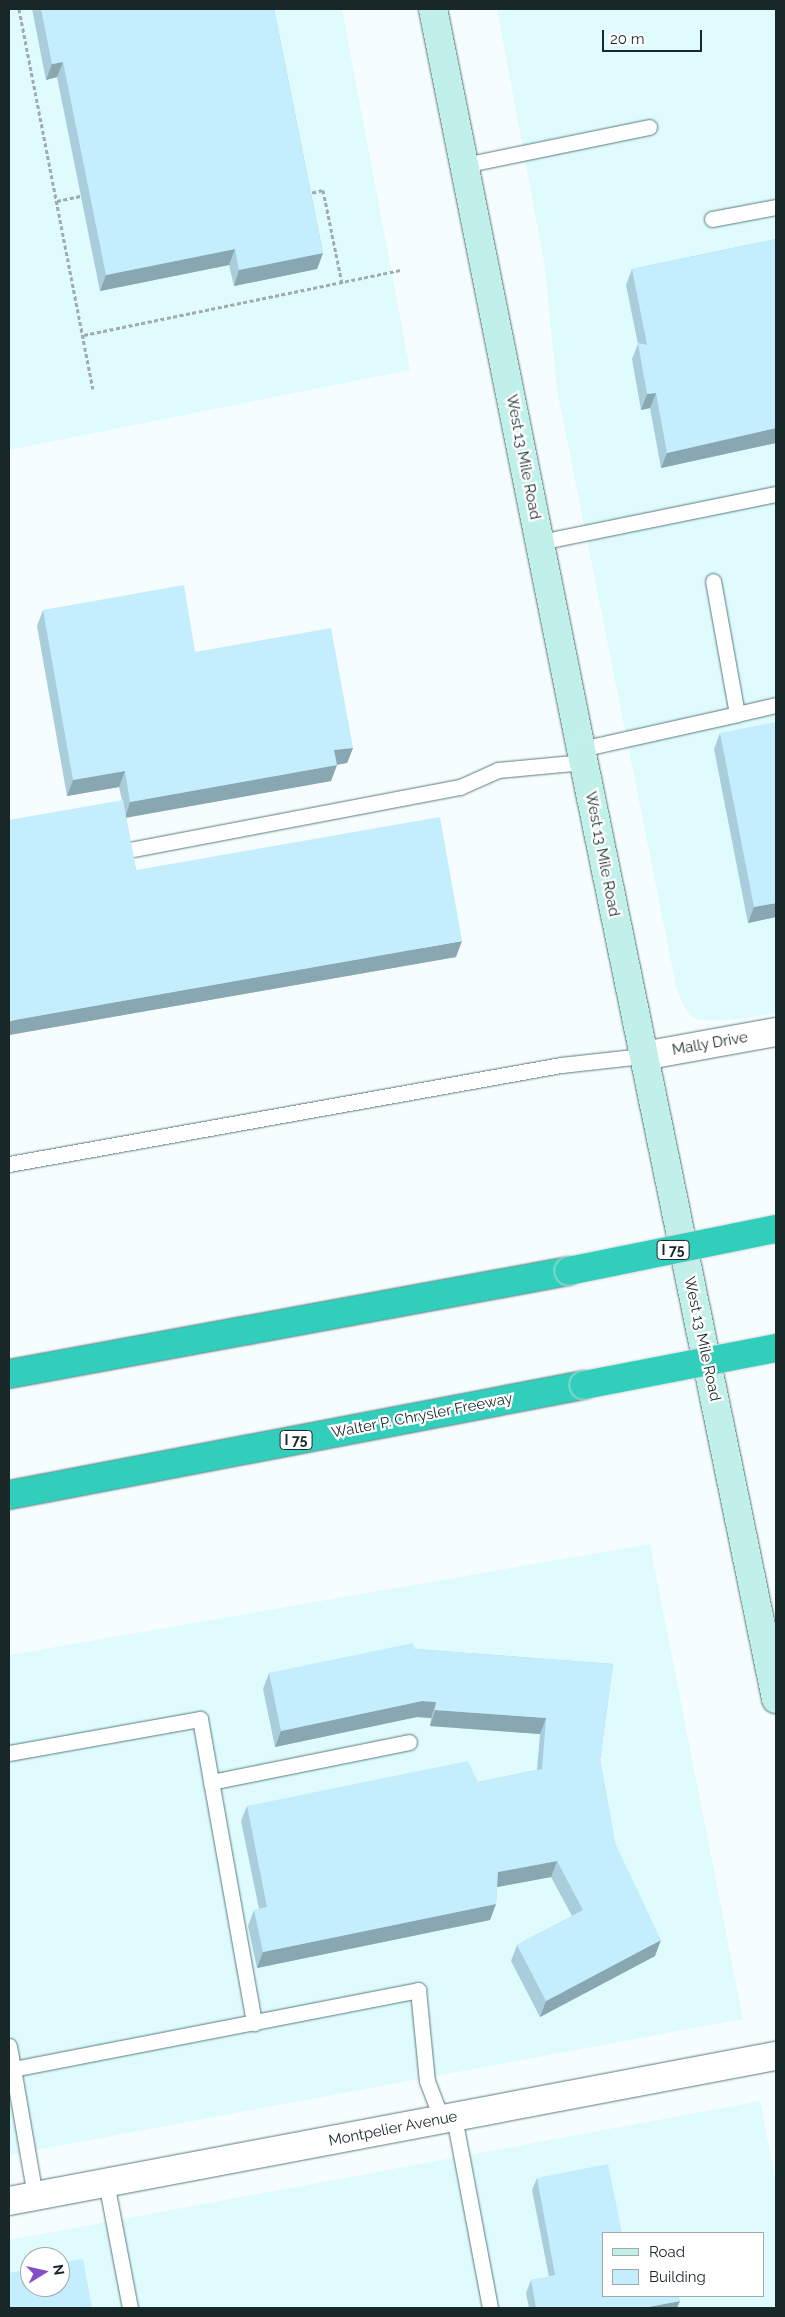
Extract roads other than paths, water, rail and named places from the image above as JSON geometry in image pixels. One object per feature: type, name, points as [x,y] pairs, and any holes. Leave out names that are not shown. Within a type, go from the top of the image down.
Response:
[{"type":"highway","name":"I 75","points":[[9,1374],[569,1271],[776,1229]]},
{"type":"highway","name":"Walter P. Chrysler Freeway","points":[[9,1495],[776,1348]]},
{"type":"main road","name":"West 13 Mile Road","points":[[433,9],[582,756],[776,1699]]},
{"type":"street","name":"Mally Drive","points":[[643,1056],[776,1032]]},
{"type":"street","name":"Montpelier Avenue","points":[[9,2200],[776,2056]]},
{"type":"lane","points":[[464,165],[649,127]]},
{"type":"lane","points":[[712,219],[776,207]]},
{"type":"lane","points":[[540,542],[776,494]]},
{"type":"lane","points":[[713,581],[737,714]]},
{"type":"lane","points":[[134,849],[460,787],[498,770],[582,756],[776,705]]},
{"type":"lane","points":[[9,1164],[561,1064],[643,1056]]},
{"type":"lane","points":[[9,1753],[200,1719],[254,2023]]},
{"type":"lane","points":[[211,1782],[409,1742]]},
{"type":"lane","points":[[13,2068],[418,1990],[427,2081],[448,2119],[490,2308]]},
{"type":"lane","points":[[9,2046],[35,2196]]},
{"type":"lane","points":[[106,2182],[130,2308]]}]
